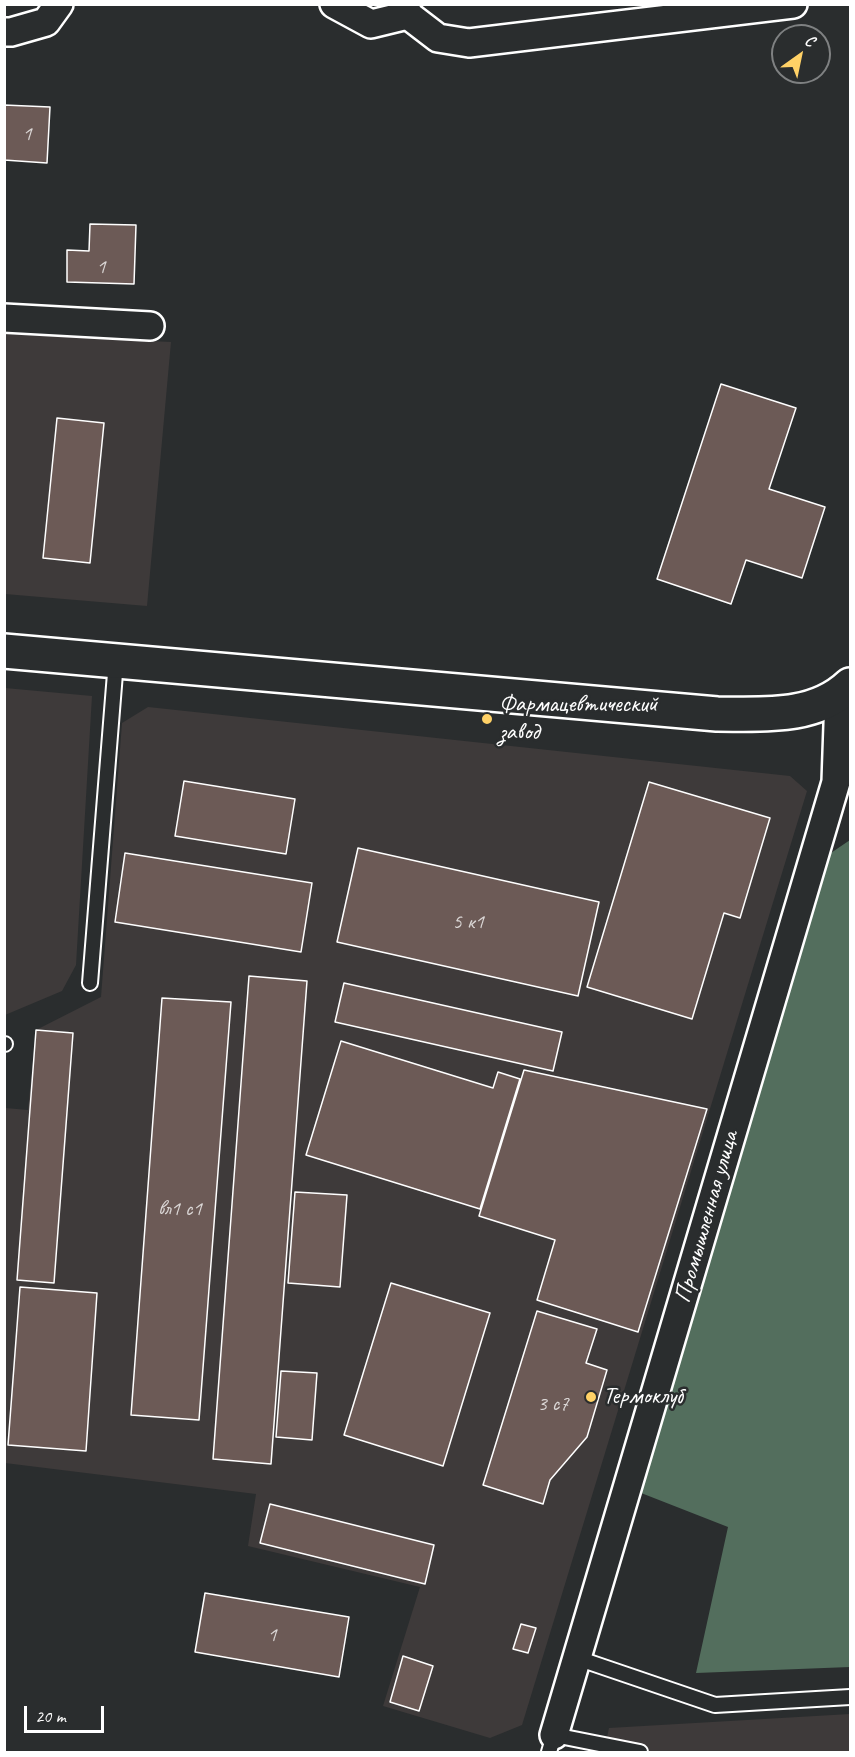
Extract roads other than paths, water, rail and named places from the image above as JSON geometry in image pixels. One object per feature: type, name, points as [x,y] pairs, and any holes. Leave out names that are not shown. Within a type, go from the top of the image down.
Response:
[{"type":"main road","points":[[4,651],[717,714],[780,714],[816,707],[845,691]]},
{"type":"street","points":[[4,32],[46,22],[59,4]]},
{"type":"street","points":[[334,4],[371,24],[407,10],[438,38],[469,43],[794,4]]},
{"type":"street","points":[[4,318],[150,326]]},
{"type":"street","name":"Промышленная улица","points":[[551,1744],[836,782],[845,691]]},
{"type":"lane","points":[[90,983],[116,661]]},
{"type":"lane","points":[[577,1658],[715,1705],[850,1697]]},
{"type":"lane","points":[[551,1744],[640,1752]]},
{"type":"place","name":"Фармацевтический завод","points":[[487,719]]},
{"type":"place","name":"Термоклуб","points":[[591,1397]]}]
